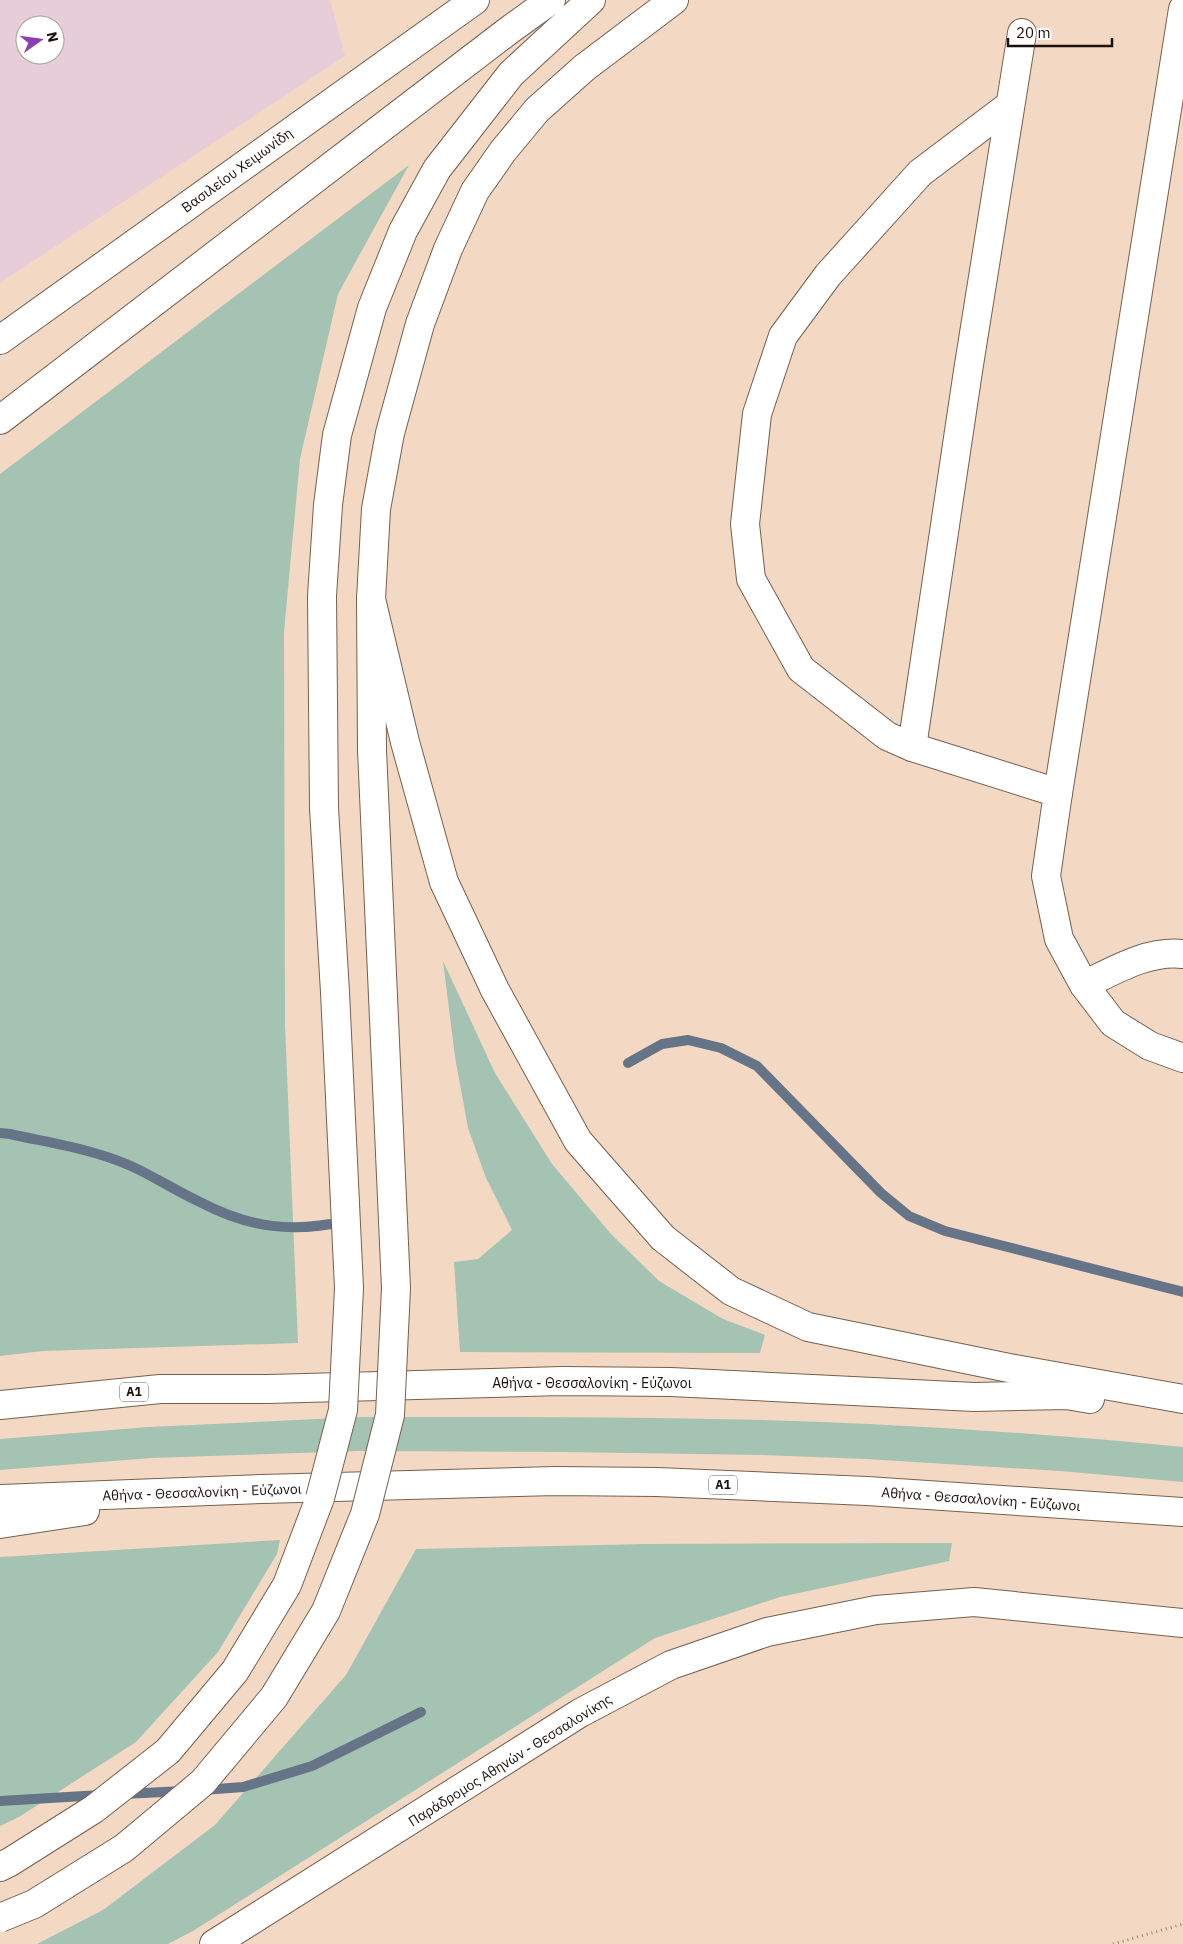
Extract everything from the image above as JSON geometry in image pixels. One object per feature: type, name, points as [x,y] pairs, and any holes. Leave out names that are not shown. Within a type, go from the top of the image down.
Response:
[{"type":"main road","name":"Βασιλείου Χειμωνίδη","points":[[0,340],[475,0]]},
{"type":"main road","points":[[0,420],[551,0]]},
{"type":"main road","points":[[0,1867],[94,1809],[168,1751],[235,1670],[287,1585],[320,1498],[343,1410],[349,1288],[324,808],[322,596],[328,505],[337,435],[372,308],[403,231],[437,169],[511,74],[591,0]]},
{"type":"main road","points":[[0,1918],[34,1904],[124,1848],[203,1782],[279,1690],[326,1612],[365,1514],[390,1415],[396,1288],[372,750],[371,599],[376,509],[390,433],[420,324],[448,249],[475,191],[503,151],[537,110],[584,68],[674,0]]},
{"type":"main road","points":[[1183,9],[1046,876],[1059,938],[1084,985],[1113,1023],[1150,1046],[1183,1058]]},
{"type":"main road","points":[[912,747],[968,371],[1022,33]]},
{"type":"main road","points":[[1010,105],[920,173],[828,275],[783,336],[757,414],[744,524],[751,579],[801,669],[887,736],[912,747],[1058,793]]},
{"type":"main road","points":[[371,599],[405,742],[444,882],[495,990],[578,1141],[663,1238],[731,1291],[808,1327],[1009,1368],[1183,1399]]},
{"type":"main road","points":[[1084,985],[1129,963],[1170,953],[1183,954]]},
{"type":"main road","name":"Αθήνα - Θεσσαλονίκη - Εύζωνοι","points":[[0,1405],[160,1389],[268,1389],[562,1381],[671,1382],[974,1397],[1066,1395],[1183,1412]]},
{"type":"main road","name":"Αθήνα - Θεσσαλονίκη - Εύζωνοι","points":[[0,1499],[262,1488],[556,1481],[657,1482],[876,1491],[1183,1512]]},
{"type":"main road","points":[[0,1524],[262,1488]]},
{"type":"main road","name":"Παράδρομος Αθηνών - Θεσσαλονίκης","points":[[214,1944],[580,1712],[671,1665],[766,1632],[876,1610],[974,1602],[1183,1623]]},
{"type":"path","points":[[1113,1944],[1183,1924]]},
{"type":"shaded area","points":[[0,0],[330,0],[345,56],[0,283]]},
{"type":"green space","points":[[409,165],[338,294],[300,459],[284,632],[285,1024],[298,1343],[43,1351],[0,1356],[0,474]]},
{"type":"green space","points":[[443,961],[495,1073],[552,1164],[611,1234],[659,1281],[723,1319],[765,1335],[760,1353],[460,1352],[454,1262],[478,1259],[512,1230],[486,1178],[468,1128],[455,1057]]},
{"type":"green space","points":[[360,1417],[806,1421],[1066,1437],[1183,1447],[1183,1482],[1060,1471],[866,1459],[761,1455],[564,1452],[358,1451],[151,1458],[0,1470],[0,1439],[149,1427]]},
{"type":"green space","points":[[280,1540],[277,1554],[218,1652],[136,1742],[19,1817],[0,1826],[0,1557]]},
{"type":"green space","points":[[952,1543],[949,1561],[780,1597],[655,1638],[193,1931],[168,1944],[37,1944],[103,1910],[215,1825],[346,1675],[416,1549],[646,1544]]},
{"type":"waterway","points":[[628,1063],[662,1044],[688,1040],[721,1048],[757,1066],[881,1193],[909,1216],[945,1231],[1183,1292]]},
{"type":"waterway","points":[[0,1133],[71,1147],[117,1160],[220,1211],[255,1223],[272,1226],[308,1227],[346,1221]]},
{"type":"waterway","points":[[203,1790],[243,1787],[312,1766],[421,1712]]},
{"type":"waterway","points":[[123,1794],[184,1791]]},
{"type":"waterway","points":[[0,1801],[101,1795]]}]
